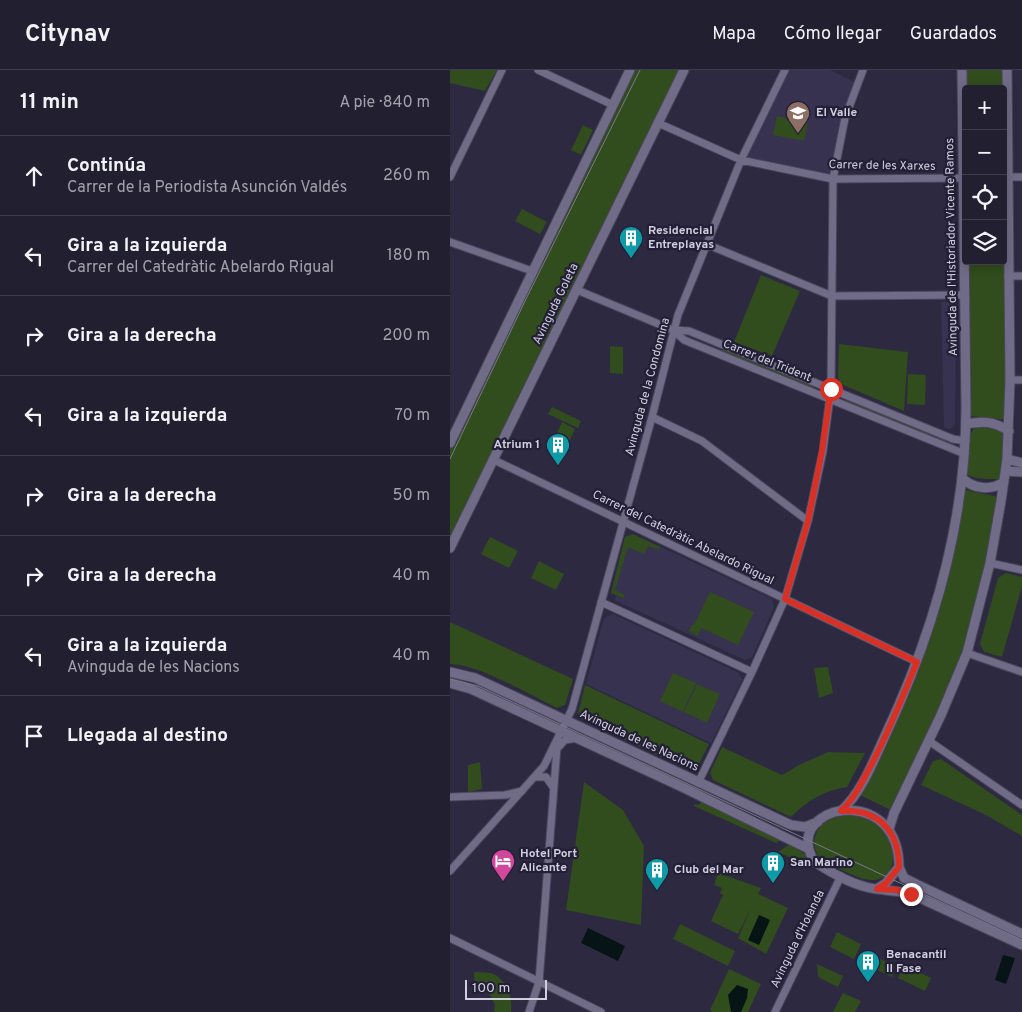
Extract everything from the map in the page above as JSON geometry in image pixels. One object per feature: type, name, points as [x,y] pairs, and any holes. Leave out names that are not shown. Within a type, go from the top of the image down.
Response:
[{"type":"main road","points":[[450,443],[630,70]]},
{"type":"main road","name":"Avinguda Goleta","points":[[450,548],[684,70]]},
{"type":"main road","name":"Avinguda de l'Historiador Vicente Ramos","points":[[962,70],[964,175]]},
{"type":"main road","points":[[1007,70],[1007,175]]},
{"type":"main road","points":[[889,829],[894,813],[929,741],[967,653],[990,563],[1006,471],[1009,432],[1007,177]]},
{"type":"main road","name":"Avinguda de l'Historiador Vicente Ramos","points":[[841,811],[850,803],[856,793],[876,756],[898,708],[930,624],[945,570],[962,478],[966,441],[964,220]]},
{"type":"main road","points":[[966,424],[982,422],[998,424],[1009,432]]},
{"type":"main road","points":[[1007,459],[1022,463]]},
{"type":"main road","points":[[1006,471],[1022,472]]},
{"type":"main road","points":[[962,478],[969,485],[985,488],[998,487],[1004,482]]},
{"type":"main road","name":"Avinguda de les Nacions","points":[[450,672],[461,673],[475,678],[791,826],[805,827],[818,822]]},
{"type":"main road","name":"Avinguda de les Nacions","points":[[450,684],[471,689],[561,734],[577,738],[809,848]]},
{"type":"main road","points":[[1022,934],[904,878],[899,867],[898,855],[889,829],[878,818],[868,813],[854,810],[828,815],[818,822],[809,836],[809,848],[816,863],[841,876],[862,886],[897,890],[911,894],[1022,944]]},
{"type":"main road","points":[[877,889],[886,883],[899,867]]},
{"type":"street","points":[[450,177],[502,70]]},
{"type":"street","points":[[538,70],[613,104]]},
{"type":"street","name":"Avinguda de la Condomina","points":[[561,734],[572,710],[652,417],[673,330],[741,160],[785,70]]},
{"type":"street","points":[[698,783],[785,599],[808,521],[822,451],[831,389],[833,179],[845,118],[863,70]]},
{"type":"street","name":"Carrer de les Xarxes","points":[[658,123],[741,160],[833,179],[962,178]]},
{"type":"street","points":[[1007,177],[1022,177]]},
{"type":"street","points":[[450,242],[532,271]]},
{"type":"street","points":[[706,244],[832,296],[965,295]]},
{"type":"street","points":[[1008,276],[1022,276]]},
{"type":"street","name":"Carrer del Trident","points":[[577,290],[673,330],[689,331],[953,439],[966,441]]},
{"type":"street","name":"Carrer del Trident","points":[[673,330],[684,340],[965,454]]},
{"type":"street","points":[[1010,380],[1022,380]]},
{"type":"street","points":[[652,417],[702,441],[808,521]]},
{"type":"street","name":"Carrer del Catedràtic Abelardo Rigual","points":[[494,460],[917,662]]},
{"type":"street","points":[[990,563],[1022,570]]},
{"type":"street","points":[[601,602],[752,672]]},
{"type":"street","points":[[967,653],[1022,672]]},
{"type":"street","points":[[529,1012],[539,982],[556,750],[561,734]]},
{"type":"street","points":[[450,871],[544,766],[561,734]]},
{"type":"street","points":[[556,750],[565,740],[577,738]]},
{"type":"street","points":[[929,741],[1022,805]]},
{"type":"street","points":[[535,777],[542,776],[546,778],[554,787]]},
{"type":"street","points":[[450,797],[505,795],[522,790]]},
{"type":"street","name":"Avinguda d'Holanda","points":[[775,1012],[841,876]]},
{"type":"street","points":[[450,938],[601,1012]]},
{"type":"shaded area","name":"El Valle","points":[[785,70],[830,70],[857,83],[833,179],[741,160]]},
{"type":"shaded area","points":[[941,302],[950,302],[956,307],[955,426],[949,429],[944,427]]},
{"type":"shaded area","points":[[633,534],[772,599],[774,607],[752,657],[745,660],[614,600],[617,595],[611,593],[625,537]]},
{"type":"shaded area","points":[[613,614],[739,673],[742,680],[711,743],[586,684],[604,618]]},
{"type":"shaded area","points":[[759,915],[770,920],[759,945],[748,940]]},
{"type":"shaded area","points":[[588,928],[625,946],[618,961],[581,943]]},
{"type":"shaded area","points":[[1003,955],[1015,958],[1006,984],[995,980]]},
{"type":"shaded area","points":[[737,985],[748,989],[747,998],[741,1012],[731,1012],[728,995]]},
{"type":"green space","points":[[450,70],[497,70],[485,91],[450,83]]},
{"type":"green space","points":[[634,70],[681,70],[450,540],[450,447]]},
{"type":"green space","points":[[966,70],[1004,70],[1004,85],[966,85]]},
{"type":"green space","points":[[777,116],[808,123],[804,141],[773,135]]},
{"type":"green space","points":[[583,125],[593,130],[581,155],[571,150]]},
{"type":"green space","points":[[522,209],[547,222],[540,234],[515,221]]},
{"type":"green space","points":[[968,265],[1005,265],[1006,420],[971,416]]},
{"type":"green space","points":[[761,275],[800,291],[772,356],[734,342]]},
{"type":"green space","points":[[839,344],[908,352],[904,411],[841,384],[838,378]]},
{"type":"green space","points":[[610,346],[623,347],[623,374],[610,373]]},
{"type":"green space","points":[[724,349],[814,385],[812,389],[720,351]]},
{"type":"green space","points":[[908,374],[926,375],[925,405],[907,404]]},
{"type":"green space","points":[[847,399],[946,440],[945,443],[845,402]]},
{"type":"green space","points":[[552,407],[581,421],[578,428],[548,414]]},
{"type":"green space","points":[[562,422],[575,429],[563,454],[550,448]]},
{"type":"green space","points":[[976,426],[1000,428],[1005,435],[1002,480],[980,479],[967,474],[970,434]]},
{"type":"green space","points":[[965,490],[999,497],[983,576],[968,634],[955,673],[939,713],[893,811],[860,795],[891,731],[949,568]]},
{"type":"green space","points":[[633,534],[660,547],[659,550],[648,546],[644,554],[628,547],[615,590],[625,595],[623,598],[611,593],[625,537]]},
{"type":"green space","points":[[490,537],[518,551],[509,568],[481,554]]},
{"type":"green space","points":[[539,561],[564,574],[556,590],[531,578]]},
{"type":"green space","points":[[1006,573],[1022,577],[1022,586],[1002,657],[984,652],[980,644],[998,578]]},
{"type":"green space","points":[[710,592],[754,612],[738,645],[701,628],[698,636],[689,631],[692,625],[694,625]]},
{"type":"green space","points":[[450,622],[573,679],[565,705],[557,708],[489,674],[462,665],[450,664]]},
{"type":"green space","points":[[828,667],[833,693],[819,698],[814,668]]},
{"type":"green space","points":[[673,673],[696,683],[683,712],[660,701]]},
{"type":"green space","points":[[697,684],[720,694],[707,723],[684,712]]},
{"type":"green space","points":[[585,685],[709,744],[698,766],[689,770],[581,719],[578,713]]},
{"type":"green space","points":[[722,747],[782,775],[828,752],[865,753],[847,787],[816,797],[791,817],[713,780],[710,773]]},
{"type":"green space","points":[[941,759],[1022,815],[1022,836],[986,815],[921,785],[933,761]]},
{"type":"green space","points":[[480,762],[482,789],[468,792],[468,765]]},
{"type":"green space","points":[[584,782],[623,810],[644,846],[641,925],[566,910]]},
{"type":"green space","points":[[702,800],[782,839],[776,843],[694,806],[695,804],[699,805]]},
{"type":"green space","points":[[848,815],[874,821],[883,829],[888,837],[892,846],[892,865],[882,878],[872,880],[858,877],[825,862],[817,853],[814,842],[820,827],[831,819]]},
{"type":"green space","points":[[790,844],[806,855],[813,868],[778,852]]},
{"type":"green space","points":[[718,873],[761,888],[758,894],[788,908],[766,954],[738,938],[751,908],[738,934],[711,921],[723,895],[720,893],[722,888],[714,885]]},
{"type":"green space","points":[[680,924],[735,951],[728,966],[673,939]]},
{"type":"green space","points":[[837,932],[861,944],[854,959],[830,947]]},
{"type":"green space","points":[[876,957],[897,967],[892,977],[871,967]]},
{"type":"green space","points":[[817,964],[843,976],[838,987],[818,977]]},
{"type":"green space","points":[[904,965],[931,978],[925,991],[898,978]]},
{"type":"green space","points":[[729,969],[761,984],[748,1012],[712,1012],[710,1010]]},
{"type":"green space","points":[[474,972],[496,975],[504,983],[511,1000],[511,1012],[494,1012],[495,1005],[488,991],[475,986]]},
{"type":"green space","points":[[843,993],[861,1001],[855,1012],[833,1012]]},
{"type":"tram line","points":[[450,459],[525,301],[640,70]]},
{"type":"tram line","points":[[450,679],[478,686],[1022,940]]},
{"type":"place","name":"El Valle","points":[[798,134]]},
{"type":"place","name":"Residencial Entreplayas","points":[[631,259]]},
{"type":"place","name":"Atrium 1","points":[[558,466]]},
{"type":"place","name":"Hotel Port Alicante","points":[[503,882]]},
{"type":"place","name":"San Marino","points":[[773,884]]},
{"type":"place","name":"Club del Mar","points":[[657,891]]},
{"type":"place","name":"Benacantil II Fase","points":[[868,983]]},
{"type":"route","points":[[831,389],[822,451],[808,521],[785,599],[917,662],[876,756],[850,803],[841,811],[854,810],[868,813],[878,818],[889,829],[895,843],[899,867],[886,883],[877,889],[897,890],[911,894]]}]
